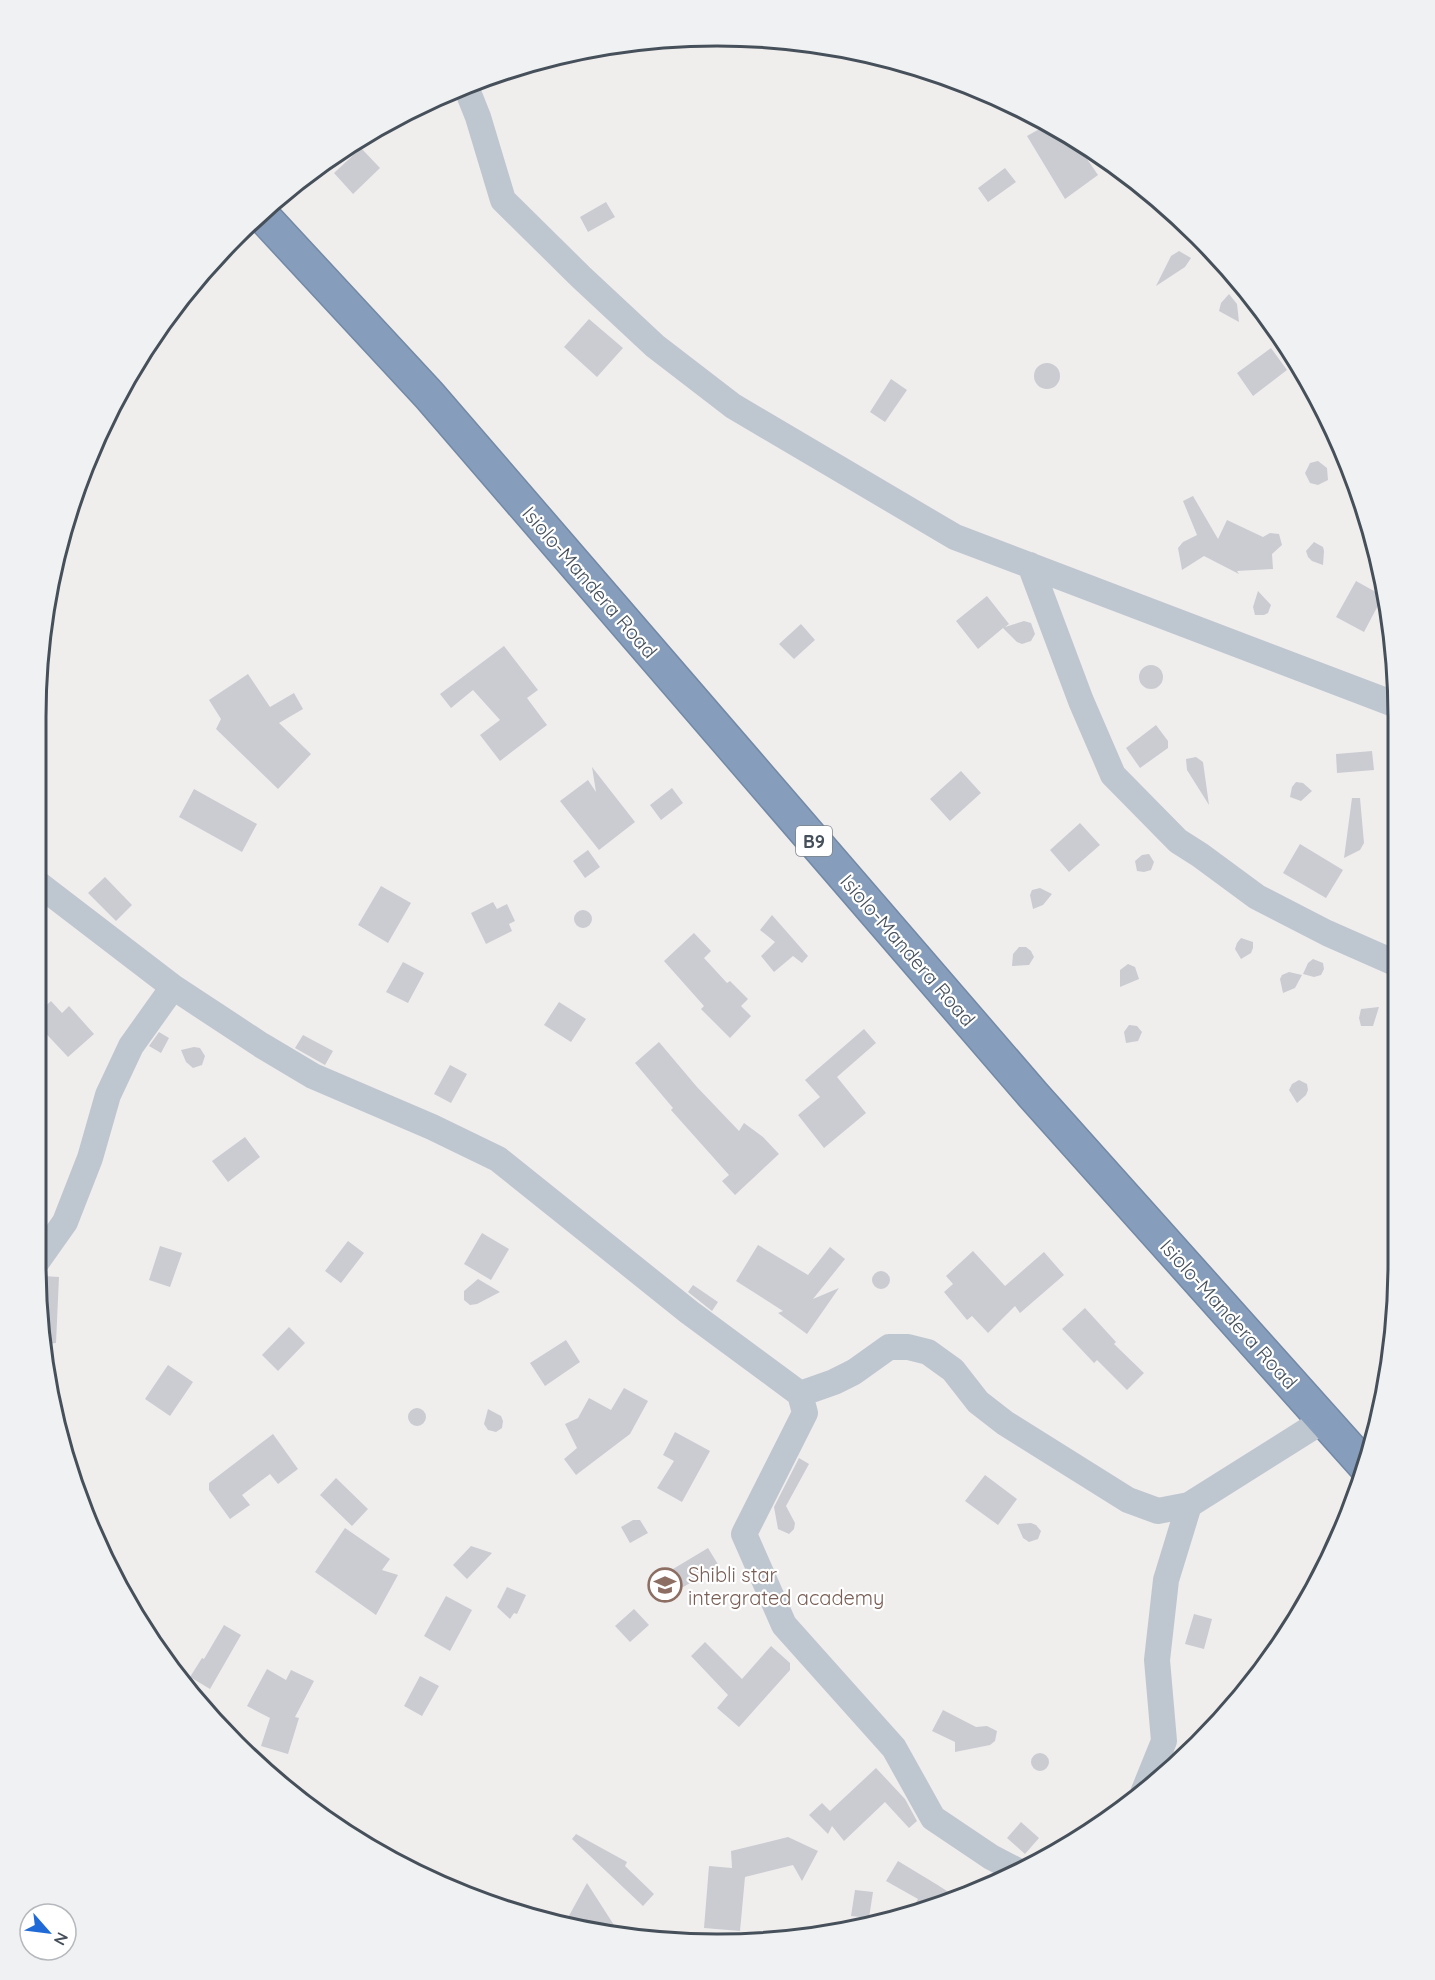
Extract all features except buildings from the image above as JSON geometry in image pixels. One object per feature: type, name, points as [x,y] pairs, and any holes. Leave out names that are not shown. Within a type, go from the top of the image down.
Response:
[{"type":"highway","name":"Isiolo-Mandera Road","points":[[267,220],[429,395],[1034,1096],[1359,1459]]},
{"type":"street","points":[[469,95],[503,200],[580,277],[655,346],[733,406],[955,537],[1388,702]]},
{"type":"street","points":[[1030,565],[1081,701],[1113,775],[1178,841],[1257,897],[1362,950],[1388,960]]},
{"type":"street","points":[[46,890],[173,987],[261,1045],[314,1076],[432,1127],[498,1160],[689,1312],[800,1394],[805,1413],[744,1534],[784,1625],[894,1748],[933,1818],[1009,1866]]},
{"type":"street","points":[[46,1249],[65,1222],[90,1158],[108,1095],[131,1046],[173,987]]},
{"type":"street","points":[[800,1394],[854,1372],[889,1347],[908,1347],[928,1352],[953,1370],[978,1402],[1005,1423],[1128,1500],[1158,1511],[1189,1505],[1324,1420]]},
{"type":"street","points":[[1150,1775],[1164,1741],[1157,1660],[1166,1580],[1189,1505]]},
{"type":"place","name":"Shibli star intergrated academy","points":[[665,1585]]}]
